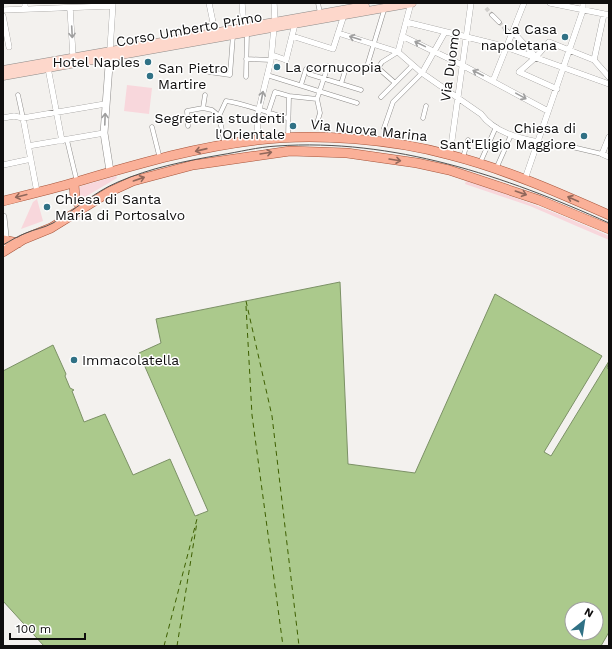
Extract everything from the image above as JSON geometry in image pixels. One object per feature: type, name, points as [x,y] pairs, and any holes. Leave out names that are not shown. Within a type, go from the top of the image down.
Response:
[{"type":"main road","name":"Corso Umberto Primo","points":[[17,70],[48,68],[110,53],[215,32],[275,24],[320,13],[411,3]]},
{"type":"main road","name":"Corso Umberto Primo","points":[[275,24],[295,24],[347,9]]},
{"type":"main road","name":"Corso Umberto Primo","points":[[17,70],[73,56],[110,53],[233,34],[245,29]]},
{"type":"main road","points":[[3,70],[17,70]]},
{"type":"main road","points":[[3,76],[17,70]]},
{"type":"main road","name":"Via Nuova Marina","points":[[3,201],[161,159],[225,145],[258,140],[310,137],[365,141],[450,154],[525,179],[609,214]]},
{"type":"main road","name":"Via Nuova Marina","points":[[3,251],[51,228],[114,189],[143,178],[175,169],[276,152],[323,151],[384,158],[450,170],[539,200],[609,229]]},
{"type":"main road","points":[[75,183],[75,199],[82,208]]},
{"type":"main road","points":[[5,240],[18,243]]},
{"type":"street","points":[[209,3],[215,32]]},
{"type":"street","points":[[242,3],[245,29],[246,77]]},
{"type":"street","points":[[258,140],[257,117],[271,57],[275,24],[274,3]]},
{"type":"street","points":[[318,3],[320,13]]},
{"type":"street","points":[[394,82],[378,68],[382,62],[398,52],[411,3]]},
{"type":"street","name":"Via Duomo","points":[[450,154],[471,3]]},
{"type":"street","points":[[493,81],[524,3]]},
{"type":"street","points":[[550,3],[606,15],[594,60]]},
{"type":"street","points":[[525,179],[571,50],[583,10],[583,3]]},
{"type":"street","points":[[3,10],[25,6],[70,8],[112,4],[104,133],[110,172]]},
{"type":"street","points":[[368,64],[383,5]]},
{"type":"street","points":[[70,8],[73,56]]},
{"type":"street","points":[[292,36],[333,49],[347,9]]},
{"type":"street","points":[[492,14],[499,22]]},
{"type":"street","points":[[3,16],[9,46]]},
{"type":"street","points":[[406,22],[507,47],[609,84]]},
{"type":"street","points":[[246,59],[271,57],[286,60],[295,24]]},
{"type":"street","points":[[506,30],[513,33],[536,57]]},
{"type":"street","points":[[384,128],[393,102],[422,73],[445,32]]},
{"type":"street","points":[[338,33],[398,52],[412,66],[496,127],[511,135],[538,142]]},
{"type":"street","points":[[209,72],[230,75],[233,34]]},
{"type":"street","points":[[402,36],[462,65],[548,111]]},
{"type":"street","points":[[557,89],[519,72],[536,57],[549,42],[594,60],[609,77]]},
{"type":"street","points":[[317,124],[320,113],[318,102],[320,91],[328,66]]},
{"type":"street","points":[[382,97],[394,82],[412,66]]},
{"type":"street","points":[[48,68],[57,112],[75,183]]},
{"type":"street","points":[[301,85],[307,70],[309,74],[362,90]]},
{"type":"street","points":[[341,84],[345,71]]},
{"type":"street","points":[[266,78],[301,85],[357,103]]},
{"type":"street","points":[[268,113],[275,92],[318,102]]},
{"type":"street","points":[[18,95],[37,192]]},
{"type":"street","points":[[203,108],[205,95]]},
{"type":"street","points":[[288,138],[287,118],[289,96]]},
{"type":"street","points":[[225,145],[219,116],[226,101],[247,104],[259,111],[287,118]]},
{"type":"street","points":[[3,118],[14,116],[23,118],[105,104]]},
{"type":"street","points":[[423,118],[426,106]]},
{"type":"street","points":[[188,126],[187,110],[203,108],[212,110],[219,116]]},
{"type":"street","points":[[152,127],[161,159]]},
{"type":"street","points":[[480,164],[496,127]]},
{"type":"street","points":[[28,146],[104,133]]},
{"type":"street","points":[[496,169],[511,135]]},
{"type":"street","points":[[602,154],[609,138]]},
{"type":"street","points":[[464,154],[468,140]]},
{"type":"street","points":[[559,145],[602,154],[609,157]]},
{"type":"street","points":[[3,165],[31,159]]},
{"type":"street","points":[[3,223],[5,240],[3,251]]},
{"type":"shaded area","points":[[127,85],[152,88],[149,114],[124,111]]},
{"type":"shaded area","points":[[116,176],[117,178],[80,200],[78,189],[81,186]]},
{"type":"shaded area","points":[[466,181],[556,213],[609,236],[609,240],[530,206],[465,184]]},
{"type":"shaded area","points":[[37,199],[43,221],[21,229],[33,202]]},
{"type":"shaded area","points":[[340,282],[348,464],[415,473],[495,294],[602,356],[544,452],[551,456],[609,361],[607,368],[609,369],[609,632],[604,641],[604,601],[564,601],[564,641],[604,641],[601,646],[44,646],[3,601],[3,371],[53,345],[66,374],[65,376],[70,388],[74,390],[72,391],[84,422],[105,414],[133,475],[170,459],[195,516],[208,511],[139,353],[161,343],[156,319]]},
{"type":"ferry route","points":[[246,301],[272,416],[299,646]]},
{"type":"ferry route","points":[[246,306],[252,415],[283,646]]},
{"type":"ferry route","points":[[164,646],[198,515]]},
{"type":"ferry route","points":[[177,646],[197,522]]},
{"type":"tunnel","points":[[486,8],[492,15]]},
{"type":"tunnel","points":[[499,22],[506,30]]},
{"type":"tram line","points":[[3,245],[23,234],[53,223],[109,186],[130,177],[181,162],[256,148],[277,146],[320,145],[363,148],[406,154],[489,176],[530,190],[609,223]]},
{"type":"place","name":"La Casa napoletana","points":[[565,37]]},
{"type":"place","name":"Hotel Naples","points":[[148,62]]},
{"type":"place","name":"La cornucopia","points":[[277,67]]},
{"type":"place","name":"San Pietro Martire","points":[[150,76]]},
{"type":"place","name":"Segreteria studenti l'Orientale","points":[[293,126]]},
{"type":"place","name":"Chiesa di Sant'Eligio Maggiore","points":[[584,136]]},
{"type":"place","name":"Chiesa di Santa Maria di Portosalvo","points":[[47,207]]},
{"type":"place","name":"Immacolatella","points":[[74,360]]}]
